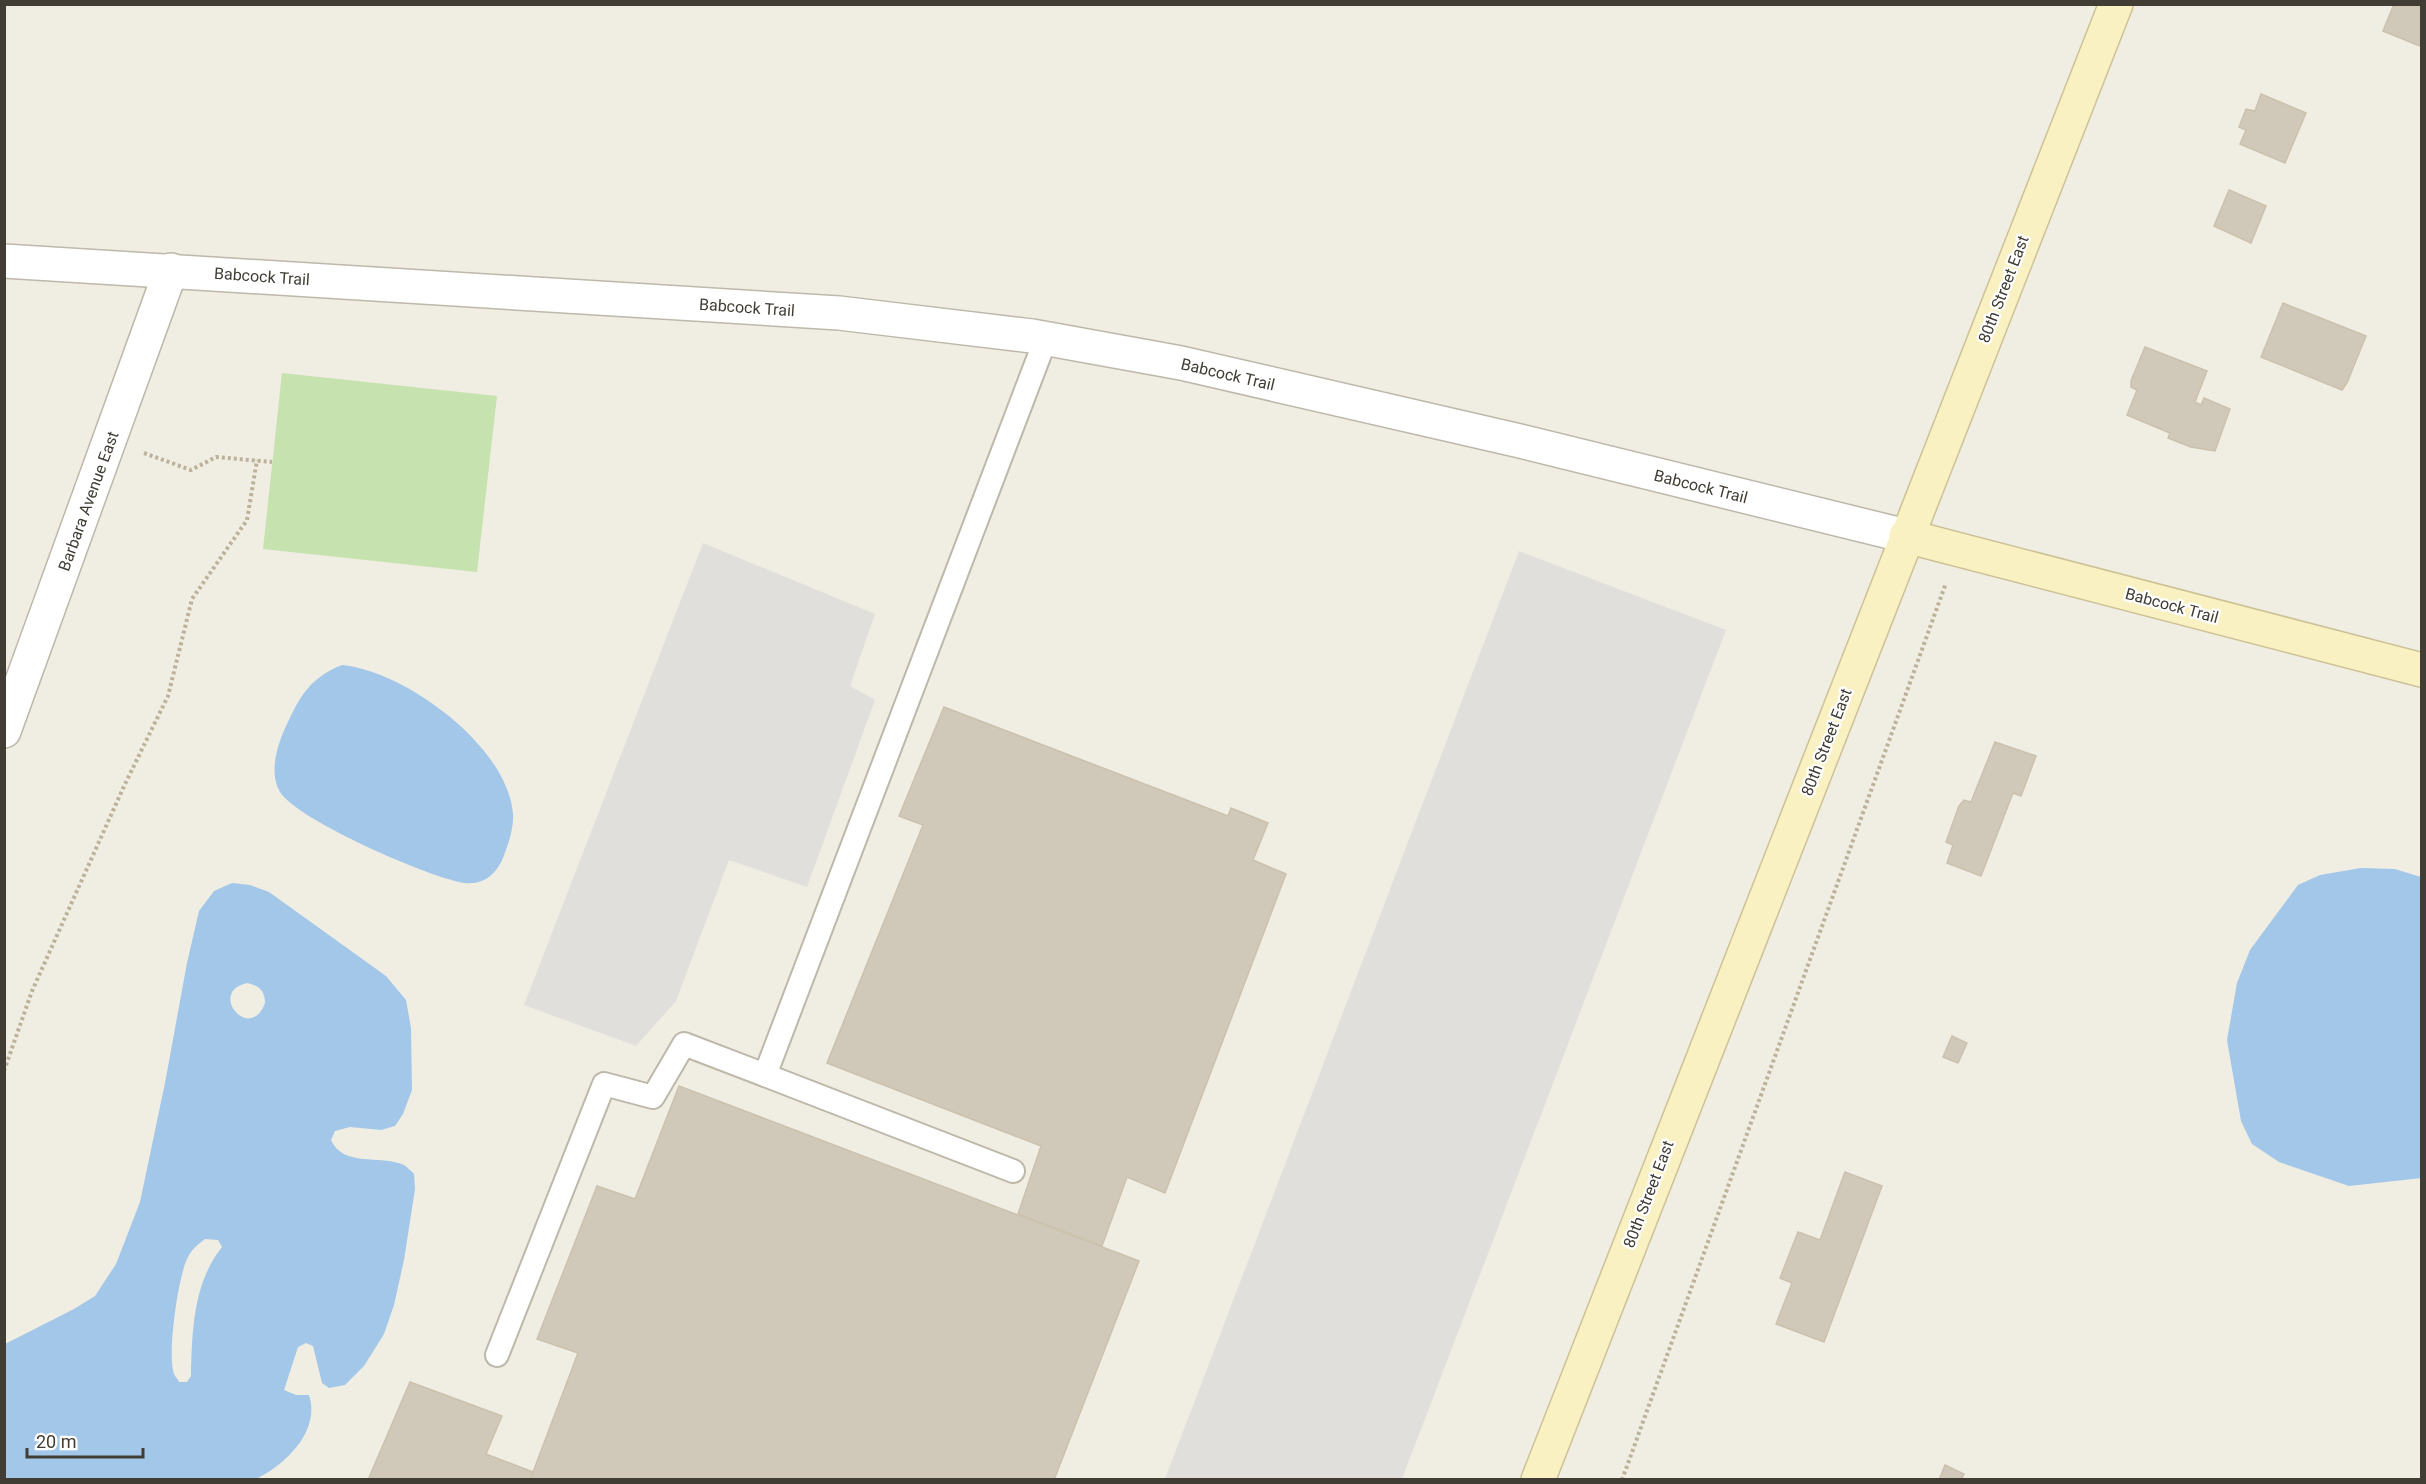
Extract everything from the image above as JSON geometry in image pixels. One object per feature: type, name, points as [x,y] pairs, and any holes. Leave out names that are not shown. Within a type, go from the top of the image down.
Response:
[{"type":"street","name":"80th Street East","points":[[1538,1479],[2116,4]]},
{"type":"street","name":"Babcock Trail","points":[[4,261],[839,314],[1046,338],[1181,363],[1531,444],[1906,536],[2421,670]]},
{"type":"street","name":"Barbara Avenue East","points":[[7,718],[171,270]]},
{"type":"lane","points":[[765,1075],[1046,338]]},
{"type":"lane","points":[[498,1355],[604,1084],[653,1097],[684,1044],[1013,1171]]},
{"type":"path","points":[[109,441],[191,470],[216,457],[272,462]]},
{"type":"path","points":[[4,1071],[32,991],[125,784],[168,696],[192,599],[247,520],[256,460]]},
{"type":"path","points":[[1622,1479],[1958,550]]},
{"type":"green space","points":[[282,373],[497,396],[477,572],[263,549]]},
{"type":"shaded area","points":[[703,543],[875,614],[850,686],[875,700],[807,887],[729,860],[676,1001],[636,1046],[524,1005]]},
{"type":"shaded area","points":[[1519,551],[1726,630],[1402,1479],[1165,1479]]},
{"type":"water","points":[[342,665],[367,670],[395,681],[422,697],[449,716],[473,739],[493,763],[507,788],[513,819],[503,858],[497,869],[484,880],[465,883],[396,860],[311,817],[291,804],[280,792],[276,784],[276,757],[293,712],[315,681]]},
{"type":"water","points":[[2361,868],[2395,869],[2421,877],[2422,1178],[2349,1186],[2279,1162],[2252,1144],[2241,1121],[2227,1040],[2237,983],[2250,950],[2298,885],[2320,875]]},
{"type":"water","points":[[232,883],[250,885],[269,892],[386,976],[406,1000],[411,1028],[412,1090],[403,1114],[395,1126],[381,1130],[350,1127],[335,1131],[331,1140],[344,1154],[363,1159],[394,1162],[404,1165],[414,1174],[415,1189],[404,1260],[394,1305],[384,1334],[364,1366],[345,1385],[329,1388],[322,1383],[313,1346],[306,1343],[298,1347],[284,1390],[296,1395],[309,1395],[310,1421],[305,1434],[289,1456],[256,1479],[5,1479],[5,1344],[95,1296],[116,1264],[140,1202],[199,911],[214,891]],"holes":[[[248,983],[261,990],[265,1003],[258,1014],[250,1018],[242,1017],[231,1004],[231,995],[236,988]],[[205,1239],[218,1240],[222,1247],[205,1276],[196,1308],[191,1376],[187,1382],[179,1382],[172,1364],[177,1299],[187,1259]]]},
{"type":"building","points":[[2394,4],[2422,4],[2422,47],[2383,31]]},
{"type":"building","points":[[2261,94],[2306,113],[2285,163],[2240,144],[2246,130],[2239,127],[2246,109],[2255,111]]},
{"type":"building","points":[[2229,190],[2266,206],[2251,243],[2214,226]]},
{"type":"building","points":[[2283,303],[2366,336],[2342,390],[2261,357]]},
{"type":"building","points":[[2145,347],[2207,371],[2195,402],[2201,405],[2204,398],[2230,409],[2215,451],[2191,447],[2168,438],[2170,433],[2127,415],[2137,390],[2131,387],[2131,381]]},
{"type":"building","points":[[944,707],[1228,816],[1231,808],[1268,823],[1253,860],[1286,874],[1165,1193],[1127,1177],[1102,1246],[1018,1214],[1041,1146],[827,1063],[923,825],[899,816]]},
{"type":"building","points":[[1995,742],[2036,756],[2021,796],[2013,793],[1981,876],[1947,863],[1953,845],[1946,842],[1959,806],[1964,800],[1971,802]]},
{"type":"building","points":[[1952,1036],[1967,1043],[1958,1063],[1943,1057]]},
{"type":"building","points":[[679,1086],[1139,1261],[1054,1480],[530,1480],[578,1353],[537,1339],[597,1186],[635,1199]]},
{"type":"building","points":[[1845,1172],[1882,1186],[1824,1342],[1776,1324],[1792,1283],[1780,1278],[1798,1232],[1820,1240]]},
{"type":"building","points":[[410,1382],[502,1416],[486,1454],[533,1472],[530,1480],[368,1480]]},
{"type":"building","points":[[1945,1465],[1964,1474],[1961,1480],[1939,1480]]}]
